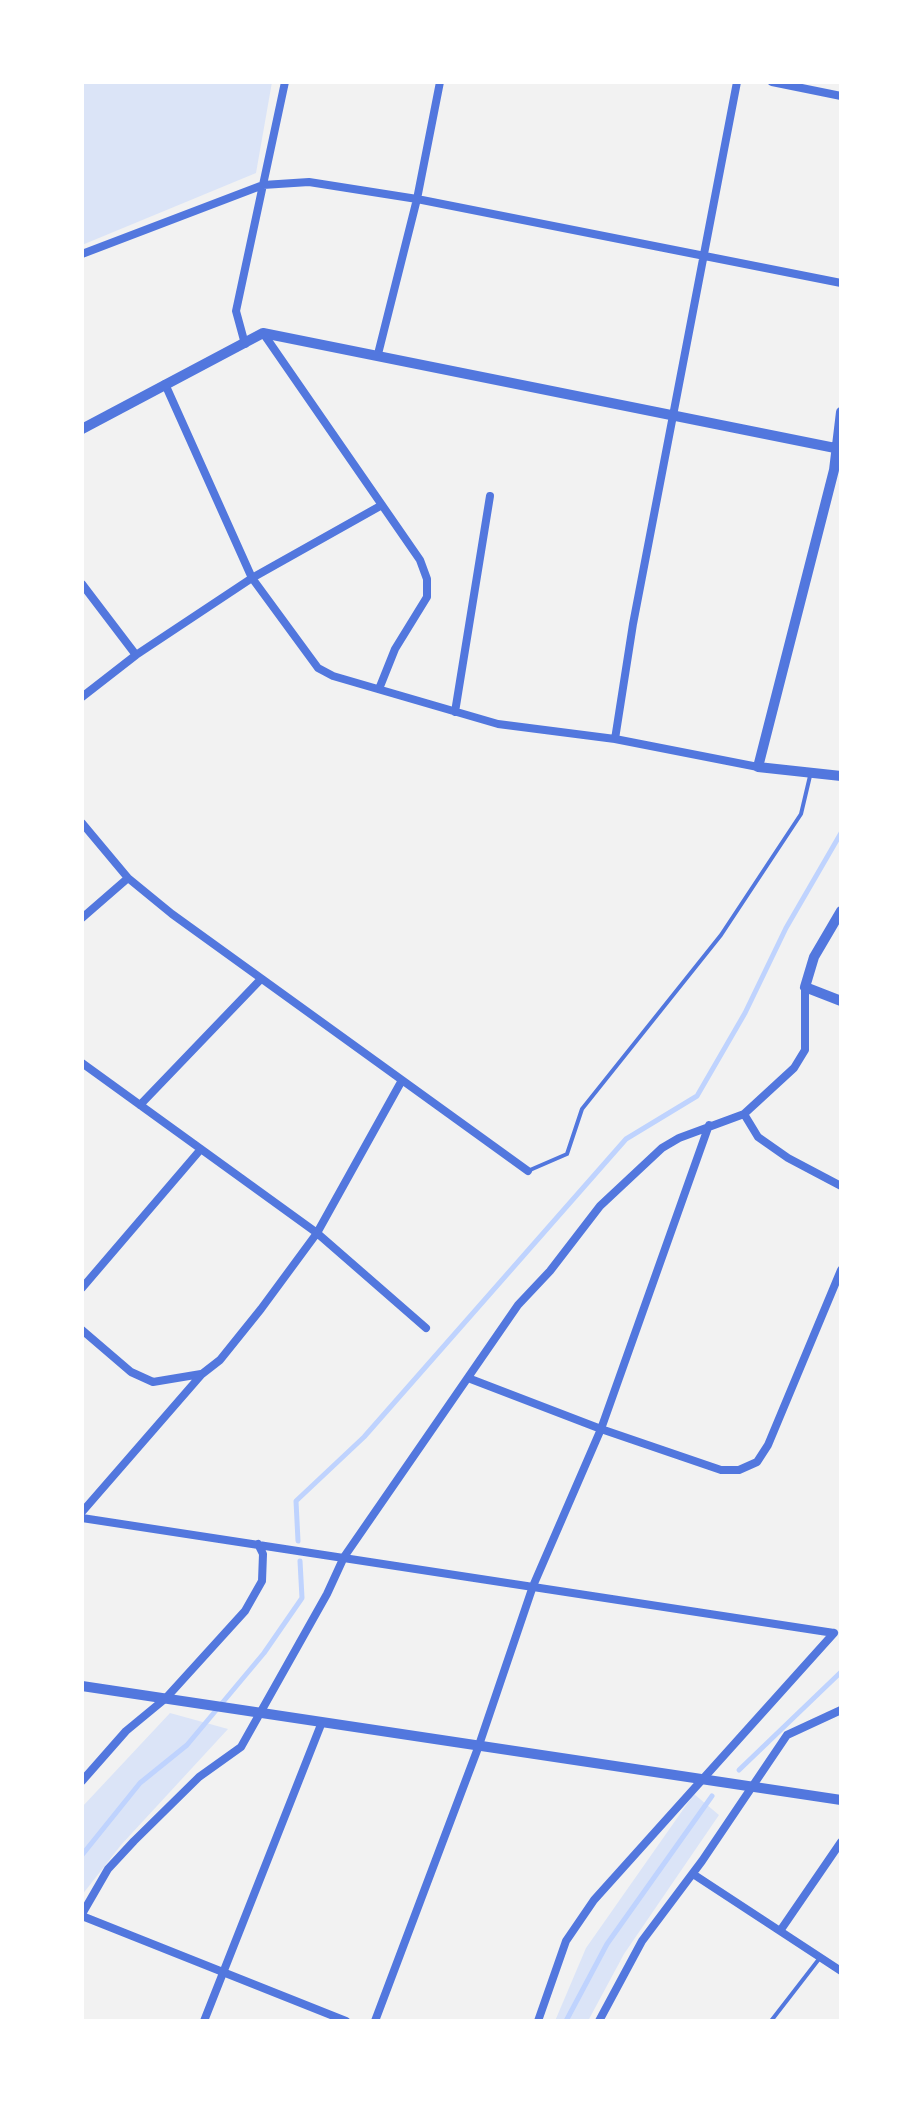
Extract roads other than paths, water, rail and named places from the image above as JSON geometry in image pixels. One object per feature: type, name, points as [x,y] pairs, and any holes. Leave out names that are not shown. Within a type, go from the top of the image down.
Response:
[{"type":"street","points":[[245,344],[236,311],[285,82]]},
{"type":"street","points":[[378,354],[417,199],[440,82]]},
{"type":"street","points":[[615,739],[737,82]]},
{"type":"street","points":[[772,82],[841,96]]},
{"type":"street","points":[[82,254],[263,185],[309,182],[417,199],[841,283]]},
{"type":"street","points":[[263,333],[309,395],[420,560],[427,579],[427,597],[395,649],[379,689]]},
{"type":"street","points":[[82,429],[263,333],[835,448]]},
{"type":"street","points":[[165,384],[252,578],[318,668],[498,724],[615,739],[758,767],[841,776]]},
{"type":"street","points":[[758,767],[838,471],[835,448],[841,412]]},
{"type":"street","points":[[455,712],[490,496]]},
{"type":"street","points":[[82,697],[136,655],[252,578],[382,505]]},
{"type":"street","points":[[82,584],[136,655]]},
{"type":"street","points":[[82,823],[128,878],[401,1082],[528,1171]]},
{"type":"street","points":[[82,918],[128,878]]},
{"type":"street","points":[[346,2021],[82,1915],[108,1869],[199,1777],[241,1747],[344,1557],[518,1305],[550,1271],[600,1206],[662,1148],[709,1125],[744,1114],[786,1077],[805,1050],[805,987],[814,957],[841,911]]},
{"type":"street","points":[[140,1105],[261,979]]},
{"type":"street","points":[[805,987],[841,1001]]},
{"type":"street","points":[[84,1067],[317,1233],[426,1328]]},
{"type":"street","points":[[82,1515],[202,1374],[228,1350],[317,1233],[401,1082]]},
{"type":"street","points":[[744,1114],[758,1137],[788,1158],[841,1186]]},
{"type":"street","points":[[375,2021],[478,1748],[533,1586],[601,1429],[709,1125]]},
{"type":"street","points":[[82,1288],[201,1149]]},
{"type":"street","points":[[468,1378],[601,1429],[721,1470],[739,1470],[757,1462],[768,1445],[841,1270]]},
{"type":"street","points":[[82,1330],[131,1372],[153,1382],[202,1374]]},
{"type":"street","points":[[82,1515],[834,1633],[701,1779],[578,1921],[566,1941],[538,2021]]},
{"type":"street","points":[[82,1781],[126,1731],[166,1698],[245,1611],[256,1593],[264,1568],[258,1544]]},
{"type":"street","points":[[82,1686],[478,1748],[841,1800]]},
{"type":"street","points":[[599,2021],[642,1941],[693,1874],[787,1735],[841,1710]]},
{"type":"street","points":[[204,2021],[322,1722]]},
{"type":"street","points":[[780,1931],[841,1842]]},
{"type":"street","points":[[693,1874],[841,1971]]},
{"type":"lane","points":[[528,1171],[567,1154],[582,1109],[721,935],[801,814],[811,774]]},
{"type":"lane","points":[[771,2021],[820,1957]]},
{"type":"waterway","points":[[298,1541],[296,1501],[364,1437],[626,1139],[697,1096],[745,1013],[786,928],[841,833]]},
{"type":"waterway","points":[[82,1855],[140,1783],[187,1745],[264,1653],[302,1598],[300,1561]]},
{"type":"waterway","points":[[739,1770],[841,1672]]},
{"type":"waterway","points":[[566,2021],[607,1944],[712,1796]]}]
